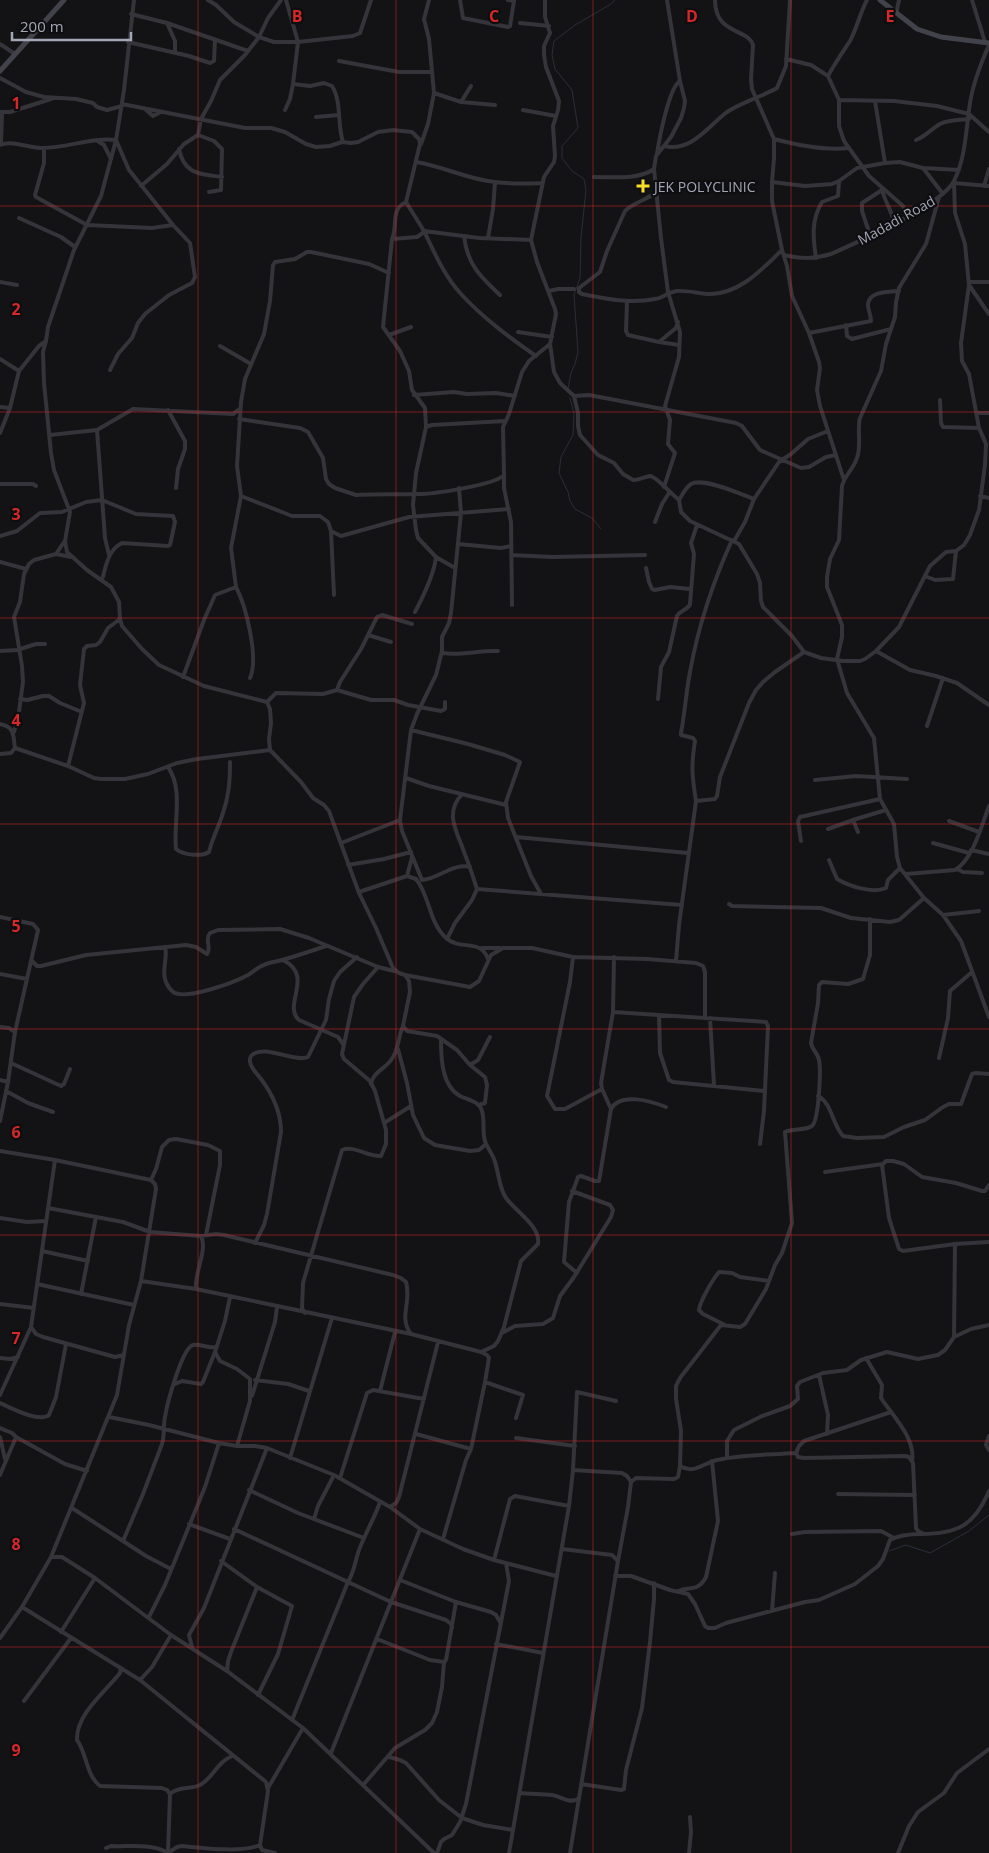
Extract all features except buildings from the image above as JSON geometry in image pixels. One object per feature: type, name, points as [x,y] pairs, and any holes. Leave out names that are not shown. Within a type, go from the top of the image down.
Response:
[{"type":"main road","points":[[0,71],[64,0]]},
{"type":"main road","points":[[880,0],[917,29],[942,37],[988,43]]},
{"type":"street","points":[[134,0],[116,140],[101,196],[75,247],[48,327],[43,352],[44,383],[54,470],[69,509],[69,522],[65,541],[67,552],[111,587],[120,602],[122,626],[159,665],[204,686],[267,702]]},
{"type":"street","points":[[208,0],[234,22],[259,37],[274,42],[298,42],[353,36],[360,33],[371,0]]},
{"type":"street","points":[[141,186],[167,164],[184,144],[198,135],[201,119],[220,80],[259,37],[268,18],[281,0]]},
{"type":"street","points":[[285,110],[290,100],[298,42],[286,0]]},
{"type":"street","points":[[429,0],[424,18],[429,40],[434,93],[426,133],[420,144],[406,202],[424,231],[436,256],[460,293],[494,326],[536,356]]},
{"type":"street","points":[[460,0],[463,18],[508,27],[510,26],[514,1],[508,0]]},
{"type":"street","points":[[545,0],[545,17],[550,33],[544,46],[544,55],[546,67],[558,101],[553,126],[555,138],[554,162],[542,183],[531,240],[556,314],[550,344],[554,372],[557,379],[574,396],[578,413],[578,430],[585,442],[598,455],[614,462],[623,474],[629,478],[639,480],[652,476],[658,479],[669,493],[679,500]]},
{"type":"street","points":[[656,156],[671,137],[684,108],[684,95],[667,0]]},
{"type":"street","points":[[715,0],[721,21],[752,40],[754,57],[751,79],[755,98],[774,139],[772,201],[792,296],[809,333],[819,362],[817,390],[820,406],[844,480]]},
{"type":"street","points":[[664,146],[672,148],[688,144],[727,112],[777,88],[784,75],[786,66],[790,0]]},
{"type":"street","points":[[828,76],[838,56],[850,41],[867,0]]},
{"type":"street","points":[[896,14],[898,0]]},
{"type":"street","points":[[972,0],[988,43]]},
{"type":"street","points":[[131,14],[167,23],[248,51]]},
{"type":"street","points":[[167,23],[174,41],[175,52]]},
{"type":"street","points":[[520,23],[549,26]]},
{"type":"street","points":[[128,42],[175,52],[210,63],[214,61],[215,40]]},
{"type":"street","name":"Madadi Road","points":[[783,252],[800,259],[816,258],[831,254],[906,217],[941,195],[954,183],[959,170],[970,102],[988,43]]},
{"type":"street","points":[[0,44],[15,54]]},
{"type":"street","points":[[786,59],[811,65],[828,76],[839,100],[840,126],[844,141],[882,189],[903,206],[906,217]]},
{"type":"street","points":[[339,61],[399,72],[432,72]]},
{"type":"street","points":[[0,78],[26,92],[53,98],[76,99],[93,103],[107,110],[122,105],[245,128],[278,130],[316,147],[330,146],[343,142],[351,143],[378,132],[402,130],[412,132],[420,144]]},
{"type":"street","points":[[664,487],[675,453],[668,444],[670,420],[665,406],[666,397],[679,357],[680,332],[668,292],[654,169],[661,126],[669,108],[672,90],[675,84],[680,81]]},
{"type":"street","points":[[293,84],[310,86],[324,83],[332,86],[336,96],[343,142]]},
{"type":"street","points":[[461,102],[471,86]]},
{"type":"street","points":[[434,93],[461,102],[495,105]]},
{"type":"street","points":[[53,98],[1,112],[1,144],[8,143],[44,148],[96,140],[116,140]]},
{"type":"street","points":[[839,100],[916,103],[937,106],[969,117],[989,132]]},
{"type":"street","points":[[875,101],[885,163]]},
{"type":"street","points":[[523,110],[556,116]]},
{"type":"street","points":[[316,117],[338,115]]},
{"type":"street","points":[[916,140],[926,136],[944,122],[969,117]]},
{"type":"street","points":[[198,135],[214,141],[221,147],[223,155],[221,190],[209,192]]},
{"type":"street","points":[[774,139],[790,144],[836,149],[848,148]]},
{"type":"street","points":[[96,140],[104,146],[111,159]]},
{"type":"street","points":[[110,370],[118,354],[132,338],[138,323],[146,314],[169,295],[192,283],[195,279],[190,243],[173,225],[129,170],[116,140]]},
{"type":"street","points":[[44,148],[44,163],[35,195],[86,225],[152,228],[173,225]]},
{"type":"street","points":[[179,150],[190,170],[222,177]]},
{"type":"street","points":[[856,168],[859,161]]},
{"type":"street","points":[[416,162],[431,164],[471,177],[495,182],[518,185],[542,183]]},
{"type":"street","points":[[772,182],[818,186],[839,181],[856,168],[900,162],[923,168],[959,170]]},
{"type":"street","points":[[923,168],[941,195],[926,244],[899,291],[895,317],[886,344],[881,372],[860,418],[859,452],[856,462],[844,480],[840,498],[839,540],[830,559],[827,587],[842,625],[842,637],[837,659],[847,692],[874,738],[880,799],[894,824],[900,868],[924,898],[943,915],[961,941],[989,1017]]},
{"type":"street","points":[[594,178],[635,176],[648,173],[654,169]]},
{"type":"street","points":[[754,499],[725,488],[698,482],[692,483],[679,500],[680,512],[697,525],[739,544],[757,574],[763,607],[792,636],[804,652],[821,658],[860,661],[876,651],[899,627],[930,566],[946,552],[956,551],[964,545],[975,525],[986,444],[979,428],[969,374],[962,361],[961,343],[969,283],[965,244],[955,213],[954,183],[987,186],[989,169]]},
{"type":"street","points":[[816,258],[813,230],[814,220],[822,202],[838,196],[839,181]]},
{"type":"street","points":[[488,238],[494,209],[495,182]]},
{"type":"street","points":[[882,189],[893,212],[894,223]]},
{"type":"street","points":[[870,235],[862,211],[862,203],[882,189]]},
{"type":"street","points":[[657,191],[651,197],[629,207],[626,211],[607,251],[600,272],[579,288],[582,294],[627,301],[657,299],[668,292],[685,291],[713,294],[729,290],[756,276],[783,252]]},
{"type":"street","points":[[406,202],[401,204],[396,210],[396,230],[392,239],[383,327],[390,335],[407,365],[414,395],[425,408],[426,427],[416,473],[413,505],[418,538],[436,557],[455,568]]},
{"type":"street","points":[[19,218],[61,237],[75,247]]},
{"type":"street","points":[[392,239],[417,237],[424,231],[464,236],[531,240]]},
{"type":"street","points":[[464,236],[469,260],[481,276],[500,295]]},
{"type":"street","points":[[250,678],[252,666],[251,639],[236,587],[231,548],[241,496],[238,486],[237,466],[240,409],[245,379],[264,334],[270,301],[273,265],[275,262],[295,259],[303,253],[311,252],[369,264],[389,273]]},
{"type":"street","points":[[0,282],[17,285]]},
{"type":"street","points":[[969,283],[989,282]]},
{"type":"street","points":[[969,283],[989,314]]},
{"type":"street","points":[[549,291],[574,289]]},
{"type":"street","points":[[809,333],[871,321],[867,307],[868,300],[874,295],[899,291]]},
{"type":"street","points":[[627,301],[627,333],[659,342],[679,345]]},
{"type":"street","points":[[659,342],[676,328],[678,322]]},
{"type":"street","points":[[846,325],[847,336],[852,339],[891,329]]},
{"type":"street","points":[[390,335],[411,327]]},
{"type":"street","points":[[518,332],[552,337]]},
{"type":"street","points":[[0,433],[10,408],[19,371],[39,346],[46,341]]},
{"type":"street","points":[[512,606],[512,522],[504,488],[502,433],[516,396],[524,366],[550,344]]},
{"type":"street","points":[[220,346],[251,364]]},
{"type":"street","points":[[0,358],[19,371]]},
{"type":"street","points":[[414,395],[454,392],[467,394],[496,393],[516,396]]},
{"type":"street","points":[[574,396],[589,395],[667,411],[736,422],[742,426],[760,450],[768,455],[804,468],[836,455]]},
{"type":"street","points":[[940,400],[941,423],[943,427],[979,428]]},
{"type":"street","points":[[0,408],[10,408]]},
{"type":"street","points":[[50,435],[97,430],[133,409],[232,414],[239,419],[300,428],[308,432],[324,458],[326,479],[329,484],[356,495],[414,494],[459,488],[494,482],[504,475]]},
{"type":"street","points":[[232,414],[240,409]]},
{"type":"street","points":[[168,410],[185,442],[185,449],[178,469],[176,488]]},
{"type":"street","points":[[976,413],[989,413]]},
{"type":"street","points":[[426,427],[432,425],[505,421]]},
{"type":"street","points":[[97,430],[105,538],[109,555]]},
{"type":"street","points":[[676,961],[696,801],[692,783],[695,741],[693,738],[681,735],[680,733],[690,672],[704,614],[722,561],[745,522],[754,499],[782,459],[792,454],[808,439],[828,431]]},
{"type":"street","points":[[0,484],[32,484],[36,486]]},
{"type":"street","points":[[459,488],[461,513],[451,613],[449,623],[442,638],[442,651],[436,675],[411,730],[400,820],[402,831],[422,880],[432,878],[460,866],[470,867]]},
{"type":"street","points":[[655,522],[662,504],[669,493]]},
{"type":"street","points":[[241,496],[287,514],[320,516],[328,522],[334,595]]},
{"type":"street","points":[[980,496],[989,498]]},
{"type":"street","points":[[0,536],[17,531],[40,513],[62,512],[86,502],[102,500],[136,514],[173,516],[175,518],[170,545],[118,544],[109,555],[102,580]]},
{"type":"street","points":[[330,541],[378,525],[415,516],[509,509]]},
{"type":"street","points":[[658,699],[661,667],[669,652],[677,616],[680,611],[690,606],[694,554],[691,543],[697,525]]},
{"type":"street","points":[[330,531],[341,536]]},
{"type":"street","points":[[56,554],[65,541]]},
{"type":"street","points":[[458,544],[501,548],[511,546]]},
{"type":"street","points":[[925,576],[935,580],[953,580],[956,551]]},
{"type":"street","points":[[0,754],[11,753],[15,748],[14,732],[23,682],[20,649],[14,617],[20,602],[26,569],[29,564],[40,558],[56,554],[71,557]]},
{"type":"street","points":[[511,555],[552,557],[645,554]]},
{"type":"street","points":[[415,612],[435,566],[436,557]]},
{"type":"street","points":[[0,562],[26,569]]},
{"type":"street","points":[[646,568],[652,589],[670,587],[690,589]]},
{"type":"street","points":[[183,677],[215,595],[236,587]]},
{"type":"street","points":[[337,690],[368,636],[375,619],[382,615],[412,624]]},
{"type":"street","points":[[68,766],[82,712],[84,696],[80,685],[84,649],[87,646],[96,645],[100,642],[108,628],[120,619]]},
{"type":"street","points":[[368,636],[391,642]]},
{"type":"street","points":[[0,651],[45,644]]},
{"type":"street","points":[[442,651],[443,653],[452,654],[489,650],[498,651]]},
{"type":"street","points":[[876,651],[910,670],[943,678],[970,690],[989,704]]},
{"type":"street","points":[[696,801],[716,799],[721,776],[749,703],[756,690],[762,682],[804,652]]},
{"type":"street","points":[[927,726],[943,678]]},
{"type":"street","points":[[267,702],[276,693],[323,694],[337,690],[371,700],[394,700],[443,711],[446,707],[445,702]]},
{"type":"street","points":[[20,699],[27,700],[49,696],[82,712]]},
{"type":"street","points":[[267,702],[270,709],[271,723],[270,750],[301,782],[313,798],[324,805],[329,812],[358,892],[393,968],[397,972]]},
{"type":"street","points":[[0,724],[8,726],[14,732]]},
{"type":"street","points":[[411,730],[468,744],[518,761],[519,765],[506,805],[508,818],[531,876],[541,894]]},
{"type":"street","points":[[15,748],[101,779],[125,779],[197,759],[270,750]]},
{"type":"street","points":[[168,767],[174,780],[177,803],[176,849],[181,852],[204,855],[209,852],[212,837],[226,803],[230,786],[230,762]]},
{"type":"street","points":[[815,780],[878,776],[907,779]]},
{"type":"street","points":[[406,778],[429,786],[506,805]]},
{"type":"street","points":[[447,940],[455,923],[472,900],[477,889],[455,830],[453,815],[456,801],[462,794]]},
{"type":"street","points":[[801,841],[798,820],[800,817],[880,799]]},
{"type":"street","points":[[957,868],[970,852],[980,832],[989,806]]},
{"type":"street","points":[[828,829],[886,810]]},
{"type":"street","points":[[341,843],[400,820]]},
{"type":"street","points":[[853,820],[858,832]]},
{"type":"street","points":[[948,821],[980,832]]},
{"type":"street","points":[[516,838],[688,853]]},
{"type":"street","points":[[933,843],[970,852],[989,854]]},
{"type":"street","points":[[348,864],[412,854]]},
{"type":"street","points":[[407,876],[412,854]]},
{"type":"street","points":[[830,860],[837,879],[846,884],[867,889],[883,890],[886,888],[888,880],[900,868]]},
{"type":"street","points":[[906,874],[957,868],[963,872],[982,873]]},
{"type":"street","points":[[358,892],[407,876],[416,879],[426,896],[434,919],[447,940],[457,944],[482,948],[532,948],[573,957],[614,957],[676,961],[696,963],[703,966],[714,1085]]},
{"type":"street","points":[[477,889],[682,905]]},
{"type":"street","points":[[729,904],[732,906],[821,908],[851,918],[896,922],[924,898]]},
{"type":"street","points":[[943,915],[979,911]]},
{"type":"street","points":[[0,917],[34,924],[37,927],[38,934],[15,1032],[12,1063],[0,1121]]},
{"type":"street","points":[[769,1282],[740,1278],[732,1273],[719,1272],[699,1306],[699,1310],[725,1325],[743,1326],[769,1282],[782,1253],[792,1223],[785,1132],[810,1127],[814,1125],[816,1117],[820,1069],[819,1059],[810,1043],[818,1003],[819,985],[822,982],[848,984],[864,980],[870,955],[870,919]]},
{"type":"street","points":[[32,961],[37,966],[41,966],[86,955],[165,947],[192,946],[207,954],[210,949],[207,938],[210,933],[218,930],[265,928],[288,930],[378,967],[404,975],[470,987],[479,981],[491,955],[503,948]]},
{"type":"street","points":[[165,947],[166,954],[163,970],[171,990],[177,994],[186,994],[208,990],[249,975],[263,965],[326,946]]},
{"type":"street","points":[[482,948],[486,952],[488,959]]},
{"type":"street","points":[[255,1243],[267,1214],[281,1124],[276,1103],[251,1066],[251,1056],[263,1052],[304,1059],[308,1057],[322,1030],[334,981],[340,972],[357,957]]},
{"type":"street","points":[[573,957],[570,982],[547,1096],[555,1109],[565,1109],[602,1089]]},
{"type":"street","points":[[611,1109],[602,1089],[602,1073],[613,1012],[614,957]]},
{"type":"street","points":[[282,960],[292,967],[298,981],[293,1009],[295,1016],[299,1020],[338,1037],[343,1044]]},
{"type":"street","points":[[304,1313],[302,1308],[303,1282],[342,1150],[348,1148],[372,1156],[381,1156],[387,1137],[371,1084],[342,1054],[354,997],[378,967]]},
{"type":"street","points":[[939,1058],[948,1018],[950,991],[972,972]]},
{"type":"street","points":[[0,974],[27,979]]},
{"type":"street","points":[[371,1084],[373,1077],[391,1060],[398,1049],[410,985],[404,975]]},
{"type":"street","points":[[613,1012],[766,1022],[768,1026],[765,1091],[760,1144]]},
{"type":"street","points":[[659,1015],[660,1053],[669,1080],[677,1084],[714,1085],[765,1091]]},
{"type":"street","points":[[403,1026],[407,1031],[433,1035],[457,1050],[486,1081],[486,1100],[479,1105]]},
{"type":"street","points":[[0,1027],[9,1028],[15,1032]]},
{"type":"street","points":[[338,1037],[346,1033]]},
{"type":"street","points":[[470,1065],[478,1060],[490,1037]]},
{"type":"street","points":[[441,1041],[442,1061],[449,1084],[455,1092],[479,1105],[483,1114],[486,1144],[495,1160],[506,1198],[525,1217],[536,1232],[539,1240],[536,1246],[521,1261],[502,1333],[496,1345],[481,1352]]},
{"type":"street","points":[[398,1049],[411,1106],[419,1129],[428,1142],[448,1148],[470,1151],[479,1150],[486,1144]]},
{"type":"street","points":[[12,1063],[61,1086],[64,1084],[70,1069]]},
{"type":"street","points":[[818,1096],[826,1100],[832,1118],[843,1136],[857,1138],[884,1137],[904,1126],[925,1120],[943,1107],[961,1104],[972,1074],[989,1074]]},
{"type":"street","points":[[0,1080],[8,1082]]},
{"type":"street","points":[[6,1091],[53,1112]]},
{"type":"street","points":[[577,1273],[565,1264],[564,1259],[569,1202],[578,1177],[581,1176],[599,1181],[611,1109],[620,1100],[655,1103],[666,1107]]},
{"type":"street","points":[[384,1123],[411,1106]]},
{"type":"street","points":[[151,1180],[162,1147],[169,1140],[176,1139],[208,1145],[220,1151],[220,1165],[204,1236],[204,1245],[195,1283],[196,1289]]},
{"type":"street","points":[[0,1151],[55,1160],[151,1180],[155,1184],[156,1189],[141,1281],[128,1325],[117,1395],[51,1557],[22,1607],[0,1638]]},
{"type":"street","points":[[0,1395],[31,1327],[55,1160]]},
{"type":"street","points":[[825,1172],[893,1161],[904,1164],[922,1177],[956,1182],[982,1191],[985,1191],[989,1185]]},
{"type":"street","points":[[883,1164],[889,1218],[900,1249],[989,1242]]},
{"type":"street","points":[[502,1333],[515,1326],[534,1326],[549,1322],[555,1314],[560,1296],[577,1273],[611,1217],[613,1210],[605,1202],[572,1191]]},
{"type":"street","points":[[48,1208],[123,1222],[150,1232],[224,1236],[402,1278],[408,1288],[404,1324],[397,1332],[380,1391]]},
{"type":"street","points":[[81,1294],[96,1217]]},
{"type":"street","points":[[0,1224],[0,1218],[28,1222],[45,1221]]},
{"type":"street","points":[[954,1337],[956,1244]]},
{"type":"street","points":[[42,1251],[88,1261]]},
{"type":"street","points":[[141,1281],[196,1289],[411,1334],[481,1352],[488,1357],[486,1382],[471,1449],[466,1460],[443,1539]]},
{"type":"street","points":[[37,1284],[134,1305]]},
{"type":"street","points":[[174,1384],[182,1381],[200,1384],[203,1382],[225,1321],[230,1297]]},
{"type":"street","points":[[0,1304],[34,1308]]},
{"type":"street","points":[[237,1446],[275,1322],[277,1307]]},
{"type":"street","points":[[290,1458],[332,1318]]},
{"type":"street","points":[[404,1324],[411,1334]]},
{"type":"street","points":[[631,1482],[636,1478],[676,1479],[680,1466],[681,1431],[676,1399],[678,1381],[715,1332],[721,1325],[725,1325]]},
{"type":"street","points":[[726,1458],[727,1441],[734,1430],[762,1416],[792,1405],[798,1397],[798,1384],[819,1375],[848,1370],[866,1358],[887,1352],[918,1359],[932,1357],[941,1354],[954,1337],[971,1329],[989,1325]]},
{"type":"street","points":[[31,1327],[36,1334],[66,1344],[115,1357],[124,1355]]},
{"type":"street","points":[[390,1507],[396,1503],[399,1497],[438,1342]]},
{"type":"street","points":[[0,1403],[42,1418],[49,1415],[56,1397],[66,1344]]},
{"type":"street","points":[[123,1541],[162,1444],[165,1429],[164,1417],[182,1358],[190,1346],[196,1344],[212,1348],[215,1350],[220,1361],[237,1369],[250,1379],[288,1384],[310,1391]]},
{"type":"street","points":[[0,1358],[10,1359],[18,1357]]},
{"type":"street","points":[[115,1357],[122,1366]]},
{"type":"street","points":[[866,1358],[881,1383],[881,1398],[904,1429],[913,1456],[916,1528],[925,1534]]},
{"type":"street","points":[[10,1359],[14,1366]]},
{"type":"street","points":[[819,1375],[828,1415],[827,1434]]},
{"type":"street","points":[[250,1379],[250,1401]]},
{"type":"street","points":[[486,1382],[523,1395],[516,1418]]},
{"type":"street","points":[[340,1478],[368,1393],[373,1390],[424,1398]]},
{"type":"street","points":[[509,1853],[569,1506],[575,1446],[577,1392],[616,1401]]},
{"type":"street","points":[[796,1453],[804,1441],[891,1412]]},
{"type":"street","points":[[108,1417],[219,1443],[267,1448],[340,1478],[390,1507],[420,1529],[463,1549],[494,1560],[556,1576]]},
{"type":"street","points":[[0,1428],[65,1464],[86,1470]]},
{"type":"street","points":[[416,1434],[471,1449]]},
{"type":"street","points":[[989,1436],[986,1445],[989,1450]]},
{"type":"street","points":[[0,1437],[6,1461]]},
{"type":"street","points":[[0,1475],[16,1437]]},
{"type":"street","points":[[516,1438],[575,1446]]},
{"type":"street","points":[[149,1617],[205,1487],[219,1443]]},
{"type":"street","points":[[192,1648],[189,1635],[204,1608],[267,1448]]},
{"type":"street","points":[[680,1466],[692,1469],[726,1458],[796,1453]]},
{"type":"street","points":[[796,1453],[798,1457],[804,1458],[902,1455],[909,1457],[912,1461]]},
{"type":"street","points":[[676,1592],[685,1588],[702,1585],[706,1577],[718,1521],[712,1461]]},
{"type":"street","points":[[570,1853],[631,1482],[622,1473],[573,1470]]},
{"type":"street","points":[[314,1519],[318,1506],[334,1475]]},
{"type":"street","points":[[249,1490],[314,1519],[364,1538]]},
{"type":"street","points":[[615,1576],[631,1576],[676,1592],[688,1594],[708,1628],[716,1628],[726,1623],[819,1600],[855,1584],[878,1566],[883,1559],[888,1543],[894,1538],[910,1534],[945,1533],[966,1525],[975,1515],[989,1491]]},
{"type":"street","points":[[838,1494],[915,1495]]},
{"type":"street","points":[[494,1560],[510,1498],[569,1506]]},
{"type":"street","points":[[292,1720],[355,1569],[360,1547],[380,1502]]},
{"type":"street","points":[[72,1508],[146,1556],[171,1569]]},
{"type":"street","points":[[189,1524],[230,1539]]},
{"type":"street","points":[[234,1529],[391,1602],[446,1620],[452,1628]]},
{"type":"street","points":[[331,1753],[420,1529]]},
{"type":"street","points":[[792,1534],[806,1532],[881,1532],[894,1538]]},
{"type":"street","points":[[55,1546],[62,1557],[172,1635],[228,1671],[303,1728],[436,1853],[441,1842],[452,1835],[462,1818],[473,1771],[508,1581],[506,1563]]},
{"type":"street","points":[[562,1549],[612,1555],[620,1552]]},
{"type":"street","points":[[612,1555],[618,1561]]},
{"type":"street","points":[[51,1557],[62,1557]]},
{"type":"street","points":[[221,1562],[257,1587],[292,1606],[278,1654],[258,1695]]},
{"type":"street","points":[[772,1611],[776,1573]]},
{"type":"street","points":[[61,1632],[94,1578]]},
{"type":"street","points":[[400,1580],[456,1602],[491,1612],[496,1615],[500,1622]]},
{"type":"street","points":[[581,1784],[624,1789],[626,1770],[642,1708],[650,1642],[654,1583]]},
{"type":"street","points":[[228,1671],[228,1661],[231,1652],[257,1587]]},
{"type":"street","points":[[364,1784],[396,1748],[426,1730],[432,1723],[437,1712],[442,1687],[444,1662],[446,1660],[456,1602]]},
{"type":"street","points":[[22,1607],[140,1680],[264,1781],[268,1788]]},
{"type":"street","points":[[140,1680],[152,1667],[172,1635]]},
{"type":"street","points":[[24,1701],[71,1638]]},
{"type":"street","points":[[377,1639],[430,1660],[444,1662]]},
{"type":"street","points":[[496,1644],[543,1653]]},
{"type":"street","points":[[121,1668],[120,1673],[84,1718],[77,1740],[82,1746],[95,1782],[100,1786],[162,1788],[167,1790],[170,1794],[168,1853]]},
{"type":"street","points":[[275,1853],[262,1850],[260,1845],[268,1788],[303,1728]]},
{"type":"street","points":[[224,1749],[224,1760]]},
{"type":"street","points":[[898,1853],[909,1826],[918,1812],[944,1793],[957,1773],[989,1749]]},
{"type":"street","points":[[170,1794],[177,1789],[201,1784],[224,1760],[232,1756]]},
{"type":"street","points":[[388,1757],[406,1763],[439,1800],[462,1818],[482,1825],[513,1830]]},
{"type":"street","points":[[264,1781],[272,1781]]},
{"type":"street","points":[[520,1794],[555,1796],[564,1800],[574,1801],[578,1799]]},
{"type":"street","points":[[688,1853],[691,1832],[690,1817]]},
{"type":"street","points":[[168,1853],[182,1846],[221,1851],[251,1850],[260,1845]]},
{"type":"street","points":[[106,1848],[111,1846],[153,1846],[168,1853]]},
{"type":"waterway","points":[[568,389],[578,352],[574,295],[580,278],[581,237],[586,190],[584,179],[572,171],[562,158],[562,146],[578,128],[572,90],[555,69],[552,55],[554,41],[575,25],[615,0]]},
{"type":"waterway","points":[[570,398],[574,414],[573,435],[561,457],[559,473],[575,509],[592,518],[601,529]]},
{"type":"waterway","points":[[889,1551],[906,1545],[930,1553],[969,1531],[989,1515]]},
{"type":"place","name":"JEK POLYCLINIC","points":[[643,186]]}]
